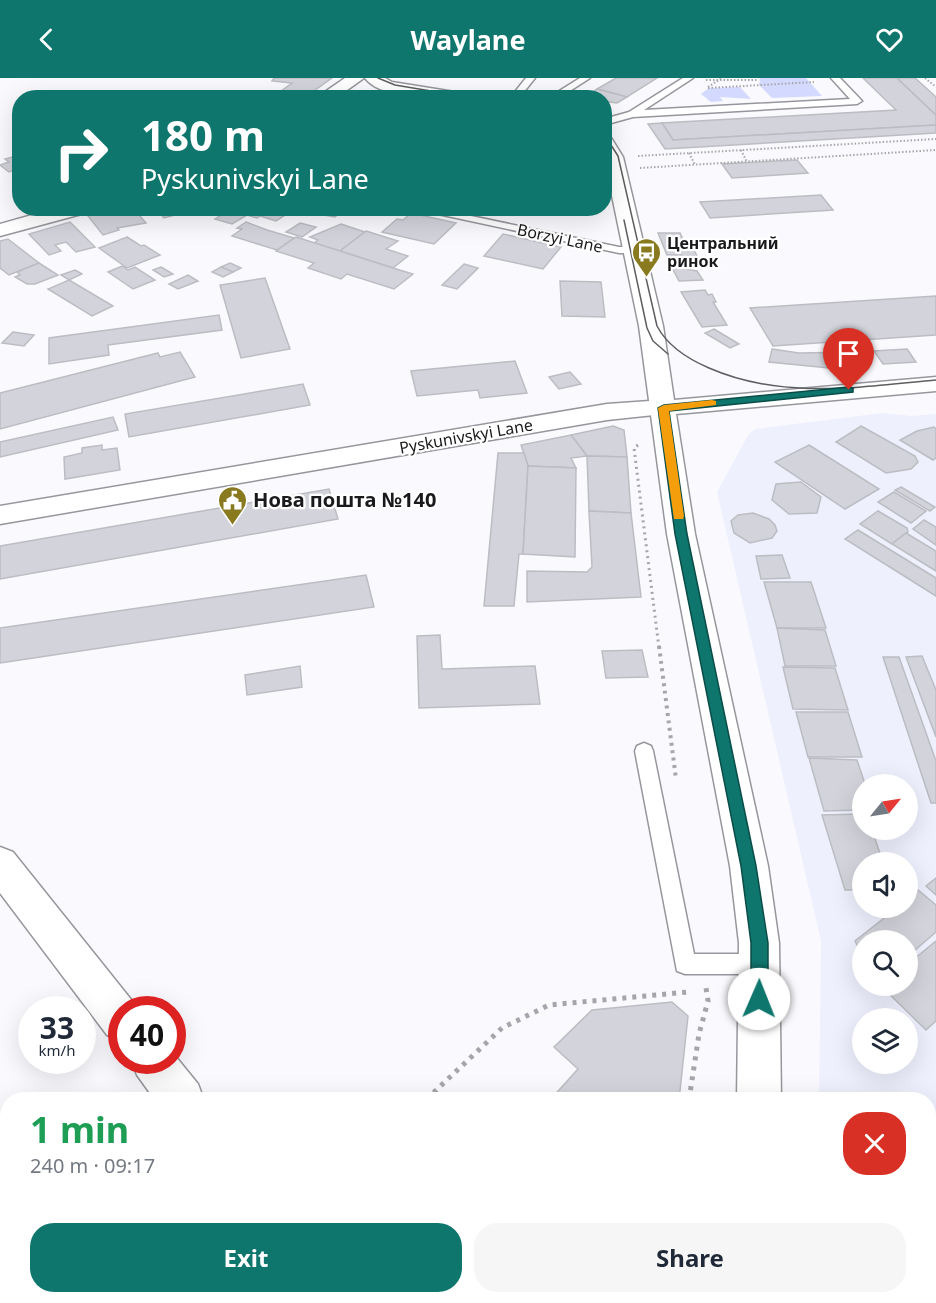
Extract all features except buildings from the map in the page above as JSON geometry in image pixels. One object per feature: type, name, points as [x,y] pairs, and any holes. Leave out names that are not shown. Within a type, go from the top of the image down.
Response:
[{"type":"street","points":[[337,90],[355,79],[422,90]]},
{"type":"street","points":[[612,154],[651,326],[681,534],[748,866],[759,943],[759,1092]]},
{"type":"street","points":[[0,230],[52,216]]},
{"type":"street","name":"Pyskunivskyi Lane","points":[[0,515],[607,411],[936,384]]},
{"type":"street","points":[[0,864],[108,1003]]},
{"type":"street","points":[[162,1074],[176,1092]]},
{"type":"lane","points":[[521,90],[531,78]]},
{"type":"lane","points":[[566,90],[586,78]]},
{"type":"lane","points":[[632,114],[689,78]]},
{"type":"lane","points":[[612,120],[632,114],[857,101],[835,78]]},
{"type":"lane","name":"Borzyi Lane","points":[[454,216],[619,250],[635,250]]},
{"type":"lane","points":[[644,751],[685,964],[760,964]]},
{"type":"path","points":[[699,78],[716,82],[757,80]]},
{"type":"path","points":[[703,91],[722,78]]},
{"type":"path","points":[[708,88],[814,82],[810,78]]},
{"type":"path","points":[[926,78],[936,87]]},
{"type":"path","points":[[929,139],[936,146]]},
{"type":"path","points":[[637,156],[936,139]]},
{"type":"path","points":[[879,142],[889,153]]},
{"type":"path","points":[[837,145],[846,156]]},
{"type":"path","points":[[792,147],[801,159]]},
{"type":"path","points":[[741,150],[747,162]]},
{"type":"path","points":[[637,169],[936,150]]},
{"type":"path","points":[[689,153],[695,165]]},
{"type":"path","points":[[434,1092],[502,1028],[549,1005],[669,992],[706,991]]},
{"type":"shaded area","points":[[760,78],[806,78],[822,96],[772,98],[759,85]]},
{"type":"shaded area","points":[[740,87],[751,99],[720,97],[723,101],[711,102],[701,94],[709,88]]},
{"type":"shaded area","points":[[882,413],[911,416],[936,414],[936,1092],[819,1092],[821,941],[717,492],[748,435],[755,429]]},
{"type":"tram line","points":[[378,78],[395,85],[425,90]]},
{"type":"tram line","points":[[612,147],[618,156],[657,326],[679,352],[709,368],[737,378],[793,388],[850,388],[936,380]]},
{"type":"tram line","points":[[624,220],[647,328],[653,341],[668,354]]},
{"type":"slow traffic","points":[[678,516],[664,408],[712,403]]},
{"type":"place","name":"Центральний ринок","points":[[646,278]]},
{"type":"place","name":"Нова пошта №140","points":[[232,526]]},
{"type":"route","points":[[759,999],[759,943],[748,866],[681,534],[664,408],[849,390]]}]
